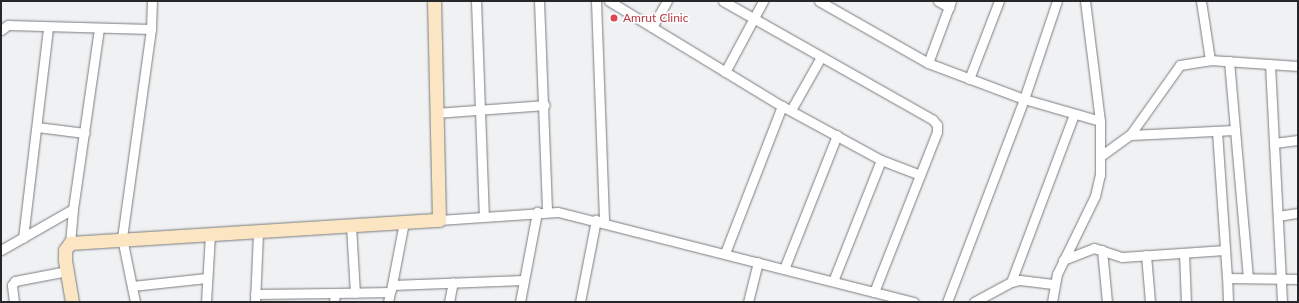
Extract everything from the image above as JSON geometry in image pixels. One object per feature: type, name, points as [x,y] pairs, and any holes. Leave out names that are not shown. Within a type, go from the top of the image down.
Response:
[{"type":"street","points":[[135,302],[122,238],[151,30],[152,1]]},
{"type":"street","points":[[434,1],[439,220]]},
{"type":"street","points":[[476,1],[484,216]]},
{"type":"street","points":[[539,1],[545,105],[547,211]]},
{"type":"street","points":[[580,302],[600,221],[596,1]]},
{"type":"street","points":[[609,1],[782,106],[881,160],[920,175]]},
{"type":"street","points":[[652,27],[667,1]]},
{"type":"street","points":[[723,1],[933,120],[937,132],[874,292]]},
{"type":"street","points":[[725,72],[763,1]]},
{"type":"street","points":[[819,1],[928,63],[1024,99],[1100,121]]},
{"type":"street","points":[[928,63],[950,4],[938,1]]},
{"type":"street","points":[[969,79],[999,1]]},
{"type":"street","points":[[947,302],[1024,99],[1057,1]]},
{"type":"street","points":[[1052,302],[1053,284],[1095,196],[1102,155],[1100,121],[1085,1]]},
{"type":"street","points":[[1201,1],[1210,60]]},
{"type":"street","points":[[1,30],[8,25],[151,30]]},
{"type":"street","points":[[23,238],[48,27]]},
{"type":"street","points":[[72,302],[65,250],[70,243],[73,209],[99,29]]},
{"type":"street","points":[[791,110],[821,57]]},
{"type":"street","points":[[1102,155],[1130,135],[1180,65],[1188,62],[1210,60],[1298,66]]},
{"type":"street","points":[[1229,62],[1248,278]]},
{"type":"street","points":[[1270,64],[1282,302]]},
{"type":"street","points":[[436,112],[545,105]]},
{"type":"street","points":[[725,253],[782,106]]},
{"type":"street","points":[[1011,282],[1074,114]]},
{"type":"street","points":[[37,127],[85,133]]},
{"type":"street","points":[[1130,135],[1235,130]]},
{"type":"street","points":[[1217,131],[1228,302]]},
{"type":"street","points":[[784,268],[837,135]]},
{"type":"street","points":[[1274,142],[1298,140]]},
{"type":"street","points":[[833,281],[881,160]]},
{"type":"street","points":[[1,250],[73,209]]},
{"type":"street","points":[[70,243],[122,238],[352,226],[547,211],[600,221],[914,302]]},
{"type":"street","points":[[520,302],[537,212]]},
{"type":"street","points":[[1278,216],[1298,213]]},
{"type":"street","points":[[388,302],[404,222]]},
{"type":"street","points":[[352,226],[355,293]]},
{"type":"street","points":[[258,232],[255,298],[334,298],[355,293],[391,288],[454,282],[524,280]]},
{"type":"street","points":[[206,302],[210,234]]},
{"type":"street","points":[[1064,260],[1088,249],[1102,250],[1115,256],[1225,250]]},
{"type":"street","points":[[1102,250],[1107,302]]},
{"type":"street","points":[[1184,252],[1186,302]]},
{"type":"street","points":[[1146,255],[1150,302]]},
{"type":"street","points":[[748,302],[758,262]]},
{"type":"street","points":[[14,302],[12,285],[15,281],[67,271]]},
{"type":"street","points":[[132,286],[207,278]]},
{"type":"street","points":[[1227,278],[1298,279]]},
{"type":"street","points":[[974,302],[1011,282],[1020,280],[1053,284]]},
{"type":"street","points":[[449,302],[454,282]]},
{"type":"place","name":"Amrut Clinic","points":[[614,18]]}]
